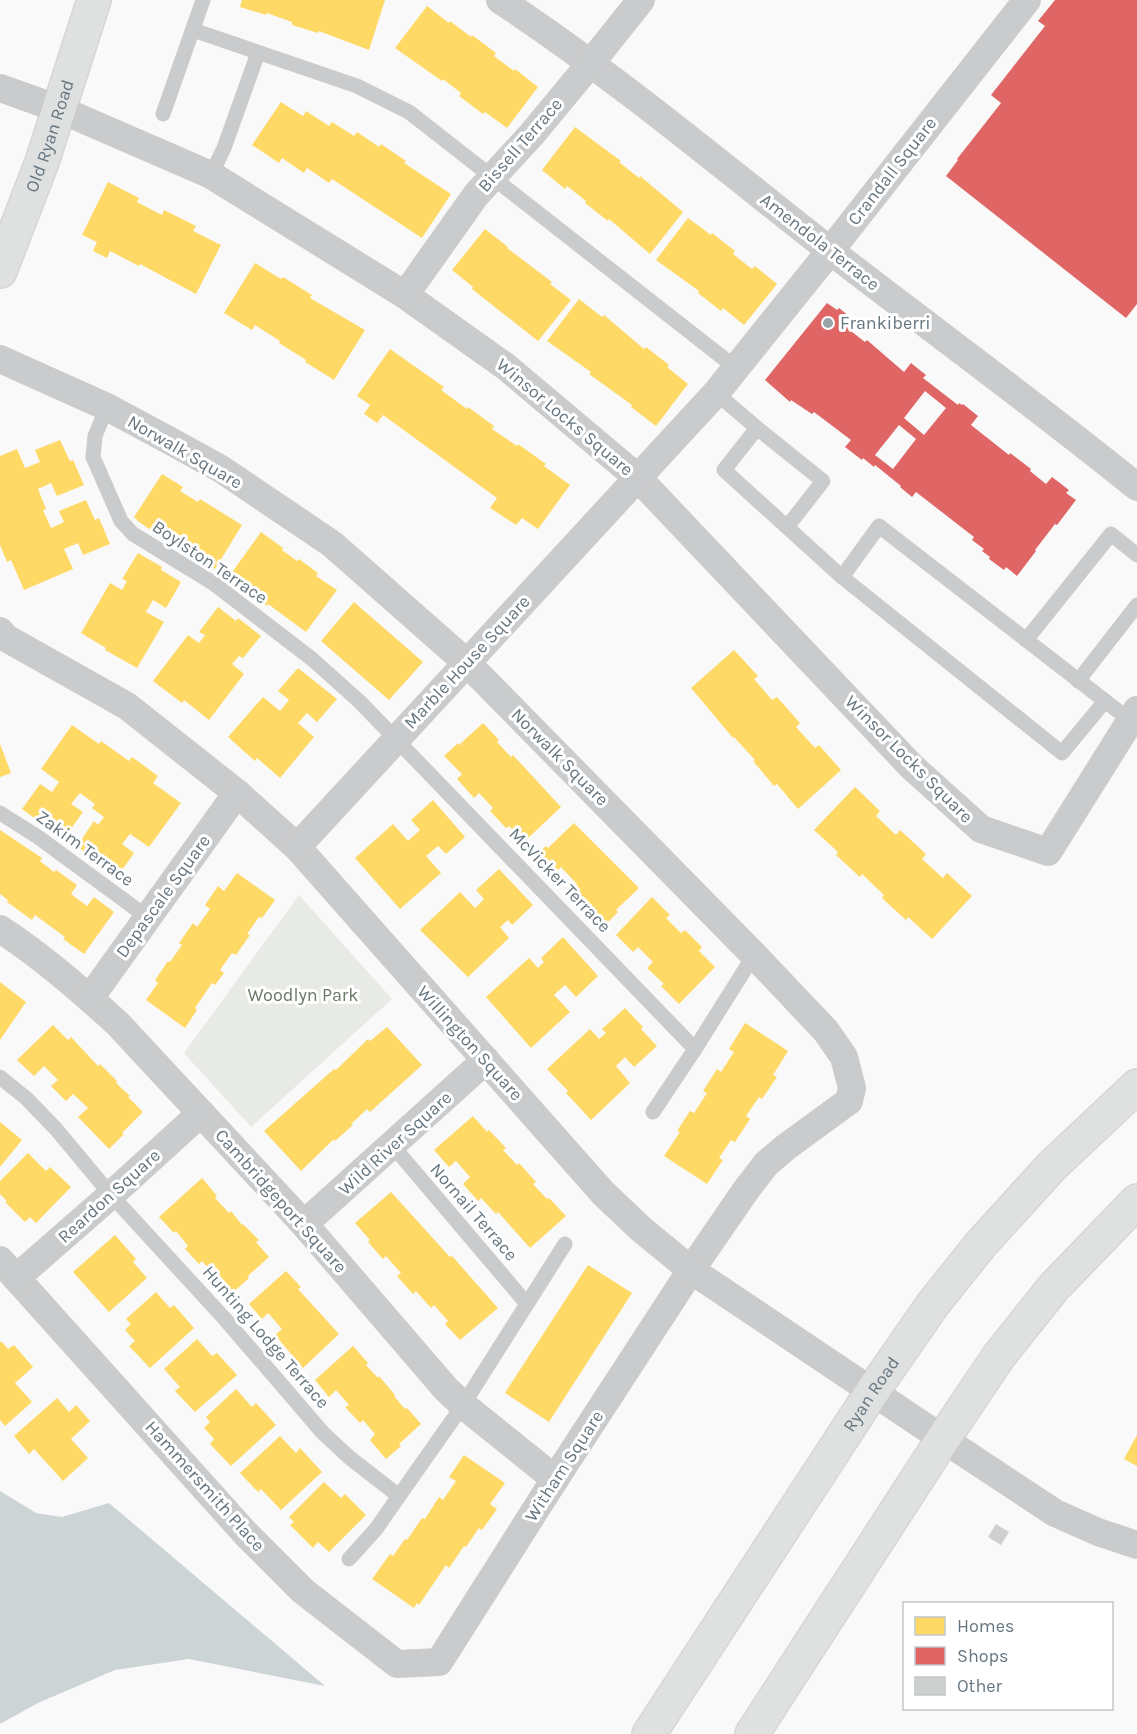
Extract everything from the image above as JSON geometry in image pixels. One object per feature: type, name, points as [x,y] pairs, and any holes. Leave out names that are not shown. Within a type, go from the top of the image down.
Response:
[{"type":"main road","name":"Old Ryan Road","points":[[0,271],[42,162],[94,0]]},
{"type":"main road","name":"Ryan Road","points":[[649,1734],[872,1392],[933,1304],[981,1244],[1052,1166],[1137,1086]]},
{"type":"main road","points":[[752,1734],[999,1356],[1054,1287],[1137,1201]]},
{"type":"street","name":"Amendola Terrace","points":[[500,0],[590,64],[699,147],[830,250],[1071,433],[1137,487]]},
{"type":"street","name":"Bissell Terrace","points":[[405,295],[476,195],[532,134],[641,0]]},
{"type":"street","name":"Crandall Square","points":[[638,478],[716,393],[1027,0]]},
{"type":"street","name":"Winsor Locks Square","points":[[0,88],[58,109],[211,175],[405,295],[505,366],[638,478],[910,766],[981,829],[1048,852],[1134,716]]},
{"type":"street","name":"Norwalk Square","points":[[0,359],[107,407],[221,469],[332,544],[467,663],[826,1031],[843,1057],[849,1075],[852,1088],[849,1101],[766,1164],[691,1270]]},
{"type":"street","name":"Marble House Square","points":[[297,847],[638,478]]},
{"type":"street","name":"Willington Square","points":[[2,636],[127,706],[237,793],[297,847],[603,1193],[641,1229],[691,1270],[1055,1513],[1098,1532],[1137,1545]]},
{"type":"street","name":"Depascale Square","points":[[90,998],[237,793]]},
{"type":"street","name":"Cambridgeport Square","points":[[0,929],[90,998],[118,1024],[304,1224],[446,1389],[555,1479]]},
{"type":"street","name":"Wild River Square","points":[[304,1224],[486,1060]]},
{"type":"street","name":"Reardon Square","points":[[8,1269],[111,1195],[201,1113]]},
{"type":"street","name":"Hammersmith Place","points":[[8,1269],[246,1534],[303,1591],[397,1664],[439,1662]]},
{"type":"street","name":"Witham Square","points":[[439,1662],[691,1270]]},
{"type":"lane","points":[[163,114],[203,0]]},
{"type":"lane","points":[[193,30],[357,86],[409,112],[736,368]]},
{"type":"lane","points":[[211,175],[224,148],[258,53]]},
{"type":"lane","points":[[716,393],[823,481],[787,527]]},
{"type":"lane","name":"Boylston Terrace","points":[[107,407],[95,436],[93,457],[121,521],[133,534],[213,583],[312,659],[396,738]]},
{"type":"lane","points":[[757,428],[724,470],[842,577],[1062,753],[1105,701]]},
{"type":"lane","points":[[842,577],[879,526],[1078,681],[1105,701],[1134,716]]},
{"type":"lane","points":[[1026,640],[1111,534],[1137,555]]},
{"type":"lane","points":[[1078,681],[1137,605]]},
{"type":"lane","name":"McVicker Terrace","points":[[396,738],[695,1049]]},
{"type":"lane","name":"Zakim Terrace","points":[[0,813],[38,837],[147,917]]},
{"type":"lane","points":[[653,1112],[754,955]]},
{"type":"lane","name":"Hunting Lodge Terrace","points":[[0,1077],[26,1098],[56,1129],[111,1195],[224,1318],[324,1433],[350,1458],[399,1496]]},
{"type":"lane","name":"Nornail Terrace","points":[[392,1145],[527,1304]]},
{"type":"lane","points":[[349,1559],[376,1529],[463,1405],[565,1244]]},
{"type":"green space","name":"Woodlyn Park","points":[[299,895],[392,999],[251,1127],[184,1053]]},
{"type":"shaded area","points":[[0,1491],[36,1513],[62,1517],[109,1503],[325,1686],[189,1659],[115,1670],[38,1703],[0,1724]]},
{"type":"building: Homes","points":[[242,0],[385,0],[369,50],[319,31],[318,33],[292,25],[292,22],[267,13],[266,15],[240,7]]},
{"type":"building: Homes","points":[[427,6],[449,23],[450,21],[471,37],[472,35],[496,53],[494,56],[538,87],[507,128],[459,96],[461,93],[443,79],[442,81],[395,48]]},
{"type":"building: Homes","points":[[281,102],[303,116],[306,111],[329,126],[332,122],[354,136],[357,132],[379,147],[381,144],[406,161],[404,163],[451,194],[422,238],[332,179],[329,183],[307,168],[304,173],[282,158],[279,163],[252,145]]},
{"type":"building: Homes","points":[[575,127],[683,212],[650,254],[567,186],[565,189],[542,170]]},
{"type":"building: Homes","points":[[108,182],[139,198],[137,202],[162,215],[164,210],[196,226],[193,231],[221,245],[196,294],[110,251],[107,258],[93,251],[97,242],[82,235]]},
{"type":"building: Homes","points":[[688,218],[735,251],[733,254],[752,269],[755,266],[777,284],[744,325],[723,308],[721,311],[698,293],[699,291],[656,260]]},
{"type":"building: Homes","points":[[485,229],[571,300],[538,341],[472,289],[473,287],[452,270]]},
{"type":"building: Homes","points":[[255,263],[281,279],[283,277],[312,295],[310,298],[365,330],[334,380],[255,325],[252,330],[224,313]]},
{"type":"building: Homes","points":[[579,299],[602,317],[604,315],[644,349],[646,347],[688,384],[656,426],[631,407],[632,405],[589,374],[591,372],[547,341]]},
{"type":"building: Homes","points":[[390,349],[444,387],[441,390],[494,426],[492,429],[546,464],[544,466],[570,485],[538,529],[522,518],[516,525],[490,508],[497,498],[383,415],[377,423],[364,414],[370,405],[357,396]]},
{"type":"building: Homes","points":[[60,440],[70,461],[73,460],[84,485],[57,496],[51,483],[38,489],[46,509],[43,510],[51,528],[64,522],[59,511],[86,500],[95,520],[99,518],[110,544],[83,555],[78,543],[64,549],[73,569],[24,590],[11,560],[7,562],[0,545],[0,456],[17,449],[25,468],[40,462],[35,450]]},
{"type":"building: Homes","points":[[162,474],[183,487],[180,491],[198,502],[200,499],[242,525],[215,569],[156,528],[154,532],[134,517]]},
{"type":"building: Homes","points":[[261,532],[297,561],[299,559],[318,573],[316,576],[337,590],[306,632],[248,592],[250,590],[230,575]]},
{"type":"building: Homes","points":[[138,553],[162,567],[161,570],[181,582],[166,608],[153,600],[146,612],[164,622],[137,668],[81,633],[110,583],[122,590],[127,581],[122,579]]},
{"type":"building: Homes","points":[[354,602],[423,662],[389,700],[321,641]]},
{"type":"building: Homes","points":[[218,607],[236,621],[238,618],[261,636],[243,658],[239,656],[232,664],[244,674],[209,720],[184,700],[182,703],[153,681],[188,635],[199,643],[205,635],[199,632]]},
{"type":"building: Homes","points":[[734,650],[758,676],[754,679],[772,700],[777,697],[800,723],[796,727],[815,748],[819,745],[841,770],[798,809],[777,784],[774,786],[753,761],[755,760],[733,738],[691,688]]},
{"type":"building: Homes","points":[[298,668],[337,699],[317,722],[307,713],[298,723],[314,737],[280,778],[257,758],[255,761],[228,737],[263,697],[280,711],[289,700],[278,691]]},
{"type":"building: Homes","points":[[483,723],[499,740],[497,742],[511,757],[513,755],[561,807],[524,842],[490,811],[493,808],[479,793],[474,798],[457,779],[462,774],[444,756]]},
{"type":"building: Homes","points":[[72,725],[99,744],[101,741],[129,761],[132,757],[158,776],[153,783],[181,803],[149,847],[130,834],[122,844],[134,853],[117,877],[77,846],[94,821],[98,825],[104,817],[92,808],[95,804],[80,793],[71,804],[83,812],[65,837],[22,809],[40,784],[52,792],[59,782],[41,769]]},
{"type":"building: Homes","points":[[0,744],[11,773],[0,777]]},
{"type":"building: Homes","points":[[855,787],[880,811],[876,816],[896,835],[900,830],[926,854],[922,859],[943,878],[947,873],[972,896],[932,939],[882,898],[884,895],[862,874],[860,877],[836,855],[838,852],[814,830]]},
{"type":"building: Homes","points":[[433,800],[465,837],[446,854],[438,846],[426,856],[441,873],[400,909],[355,858],[393,824],[408,841],[420,830],[411,820]]},
{"type":"building: Homes","points":[[574,823],[639,888],[616,910],[618,912],[605,925],[571,890],[577,884],[561,867],[555,873],[537,854],[546,846],[548,848]]},
{"type":"building: Homes","points":[[0,830],[42,858],[40,861],[54,872],[56,870],[77,885],[71,894],[87,906],[94,897],[114,912],[84,954],[35,915],[32,920],[0,894]]},
{"type":"building: Homes","points":[[499,869],[533,905],[512,925],[508,920],[500,927],[509,938],[468,977],[420,930],[460,892],[475,908],[484,899],[476,890]]},
{"type":"building: Homes","points":[[237,873],[275,900],[262,918],[259,917],[236,955],[232,953],[220,970],[224,973],[215,985],[212,983],[185,1028],[146,1000],[158,983],[155,980],[182,945],[179,943],[193,923],[197,927],[210,909],[205,905],[218,886],[224,891]]},
{"type":"building: Homes","points":[[652,897],[670,915],[666,918],[681,933],[685,930],[702,947],[699,951],[715,967],[679,1004],[661,986],[664,984],[647,968],[653,962],[638,947],[633,952],[616,935]]},
{"type":"building: Homes","points":[[563,937],[598,976],[576,997],[565,985],[554,995],[570,1012],[531,1048],[486,997],[529,958],[538,968],[544,962],[541,958]]},
{"type":"building: Homes","points":[[0,982],[26,1002],[0,1040]]},
{"type":"building: Homes","points":[[625,1008],[657,1046],[634,1067],[625,1057],[616,1066],[630,1083],[591,1120],[547,1069],[590,1029],[599,1039],[606,1033],[602,1029]]},
{"type":"building: Homes","points":[[745,1023],[788,1051],[773,1075],[777,1077],[762,1099],[759,1097],[746,1116],[750,1119],[735,1142],[731,1140],[719,1158],[723,1160],[707,1184],[664,1156],[680,1132],[677,1131],[690,1111],[694,1113],[707,1093],[703,1091],[717,1069],[721,1072],[734,1052],[729,1049]]},
{"type":"building: Homes","points":[[53,1025],[68,1040],[71,1037],[98,1066],[100,1064],[143,1112],[109,1149],[78,1117],[88,1108],[73,1094],[66,1101],[51,1086],[58,1080],[44,1066],[34,1076],[17,1060]]},
{"type":"building: Homes","points":[[387,1027],[422,1065],[370,1112],[367,1109],[351,1124],[353,1125],[335,1141],[334,1139],[301,1171],[264,1131],[334,1069],[336,1070],[368,1039],[370,1041]]},
{"type":"building: Homes","points":[[473,1116],[506,1148],[503,1150],[517,1165],[519,1163],[536,1182],[533,1184],[566,1216],[530,1248],[498,1212],[496,1214],[481,1198],[478,1201],[463,1184],[470,1177],[456,1161],[449,1167],[434,1150]]},
{"type":"building: Homes","points":[[0,1122],[22,1140],[0,1167]]},
{"type":"building: Homes","points":[[28,1153],[46,1171],[50,1167],[71,1187],[36,1223],[30,1217],[25,1222],[0,1194],[0,1181]]},
{"type":"building: Homes","points":[[202,1178],[217,1196],[215,1198],[259,1240],[256,1242],[269,1257],[229,1296],[202,1261],[199,1264],[185,1249],[188,1246],[176,1231],[174,1233],[159,1217]]},
{"type":"building: Homes","points":[[391,1192],[498,1308],[460,1340],[445,1324],[448,1321],[434,1305],[431,1308],[416,1291],[413,1294],[397,1276],[401,1273],[386,1256],[383,1259],[355,1223]]},
{"type":"building: Homes","points":[[115,1235],[136,1259],[133,1262],[147,1278],[109,1312],[73,1272]]},
{"type":"building: Homes","points":[[588,1265],[632,1293],[549,1422],[505,1393]]},
{"type":"building: Homes","points":[[286,1271],[301,1287],[298,1289],[339,1334],[303,1368],[275,1335],[282,1329],[268,1313],[262,1319],[249,1304]]},
{"type":"building: Homes","points":[[156,1292],[170,1308],[174,1305],[194,1328],[150,1368],[129,1346],[135,1341],[125,1330],[131,1324],[126,1319]]},
{"type":"building: Homes","points":[[197,1339],[212,1356],[217,1353],[237,1375],[195,1412],[175,1391],[180,1387],[164,1369]]},
{"type":"building: Homes","points":[[1,1341],[8,1349],[14,1345],[33,1367],[15,1383],[32,1402],[5,1426],[0,1420]]},
{"type":"building: Homes","points":[[353,1346],[368,1363],[366,1365],[378,1378],[379,1376],[405,1409],[407,1408],[421,1424],[386,1459],[370,1440],[375,1434],[363,1420],[360,1423],[345,1407],[349,1405],[336,1390],[329,1397],[315,1380]]},
{"type":"building: Homes","points":[[236,1389],[252,1407],[256,1403],[276,1425],[231,1466],[210,1444],[214,1439],[204,1428],[210,1422],[206,1417]]},
{"type":"building: Homes","points":[[57,1398],[69,1412],[76,1405],[90,1421],[71,1439],[88,1458],[63,1481],[34,1449],[29,1454],[14,1436]]},
{"type":"building: Homes","points":[[1137,1435],[1137,1466],[1124,1459]]},
{"type":"building: Homes","points":[[280,1436],[296,1453],[300,1448],[322,1472],[281,1510],[261,1489],[258,1492],[240,1473]]},
{"type":"building: Homes","points":[[464,1455],[505,1483],[490,1504],[497,1509],[482,1530],[479,1528],[466,1547],[464,1546],[449,1568],[446,1565],[419,1605],[417,1603],[414,1608],[372,1579],[390,1554],[393,1556],[422,1518],[425,1519],[439,1497],[443,1500],[456,1481],[449,1477]]},
{"type":"building: Homes","points":[[324,1482],[341,1498],[345,1494],[366,1515],[329,1552],[318,1542],[313,1548],[290,1525],[294,1522],[289,1517]]},
{"type":"building: Shops","points":[[1055,0],[1137,0],[1137,304],[1126,318],[946,176],[1001,103],[991,95],[1045,26],[1038,21]]},
{"type":"building: Shops","points":[[827,303],[837,310],[839,308],[854,320],[847,328],[865,342],[867,340],[904,372],[911,363],[926,375],[923,378],[958,405],[963,404],[978,416],[971,425],[1031,469],[1030,471],[1046,484],[1052,477],[1069,490],[1066,493],[1076,500],[1057,525],[1055,524],[1017,576],[1006,567],[1004,570],[989,559],[990,557],[982,551],[984,549],[972,540],[974,537],[916,492],[912,497],[875,465],[874,467],[863,458],[862,460],[845,447],[851,440],[814,412],[812,414],[791,400],[790,402],[765,380]],"holes":[[[925,391],[946,408],[924,435],[904,418]],[[899,425],[916,439],[893,469],[875,455]]]},
{"type":"building: Other","points":[[996,1524],[1009,1532],[1001,1545],[988,1537]]},
{"type":"place","name":"Frankiberri","points":[[828,323]]}]
